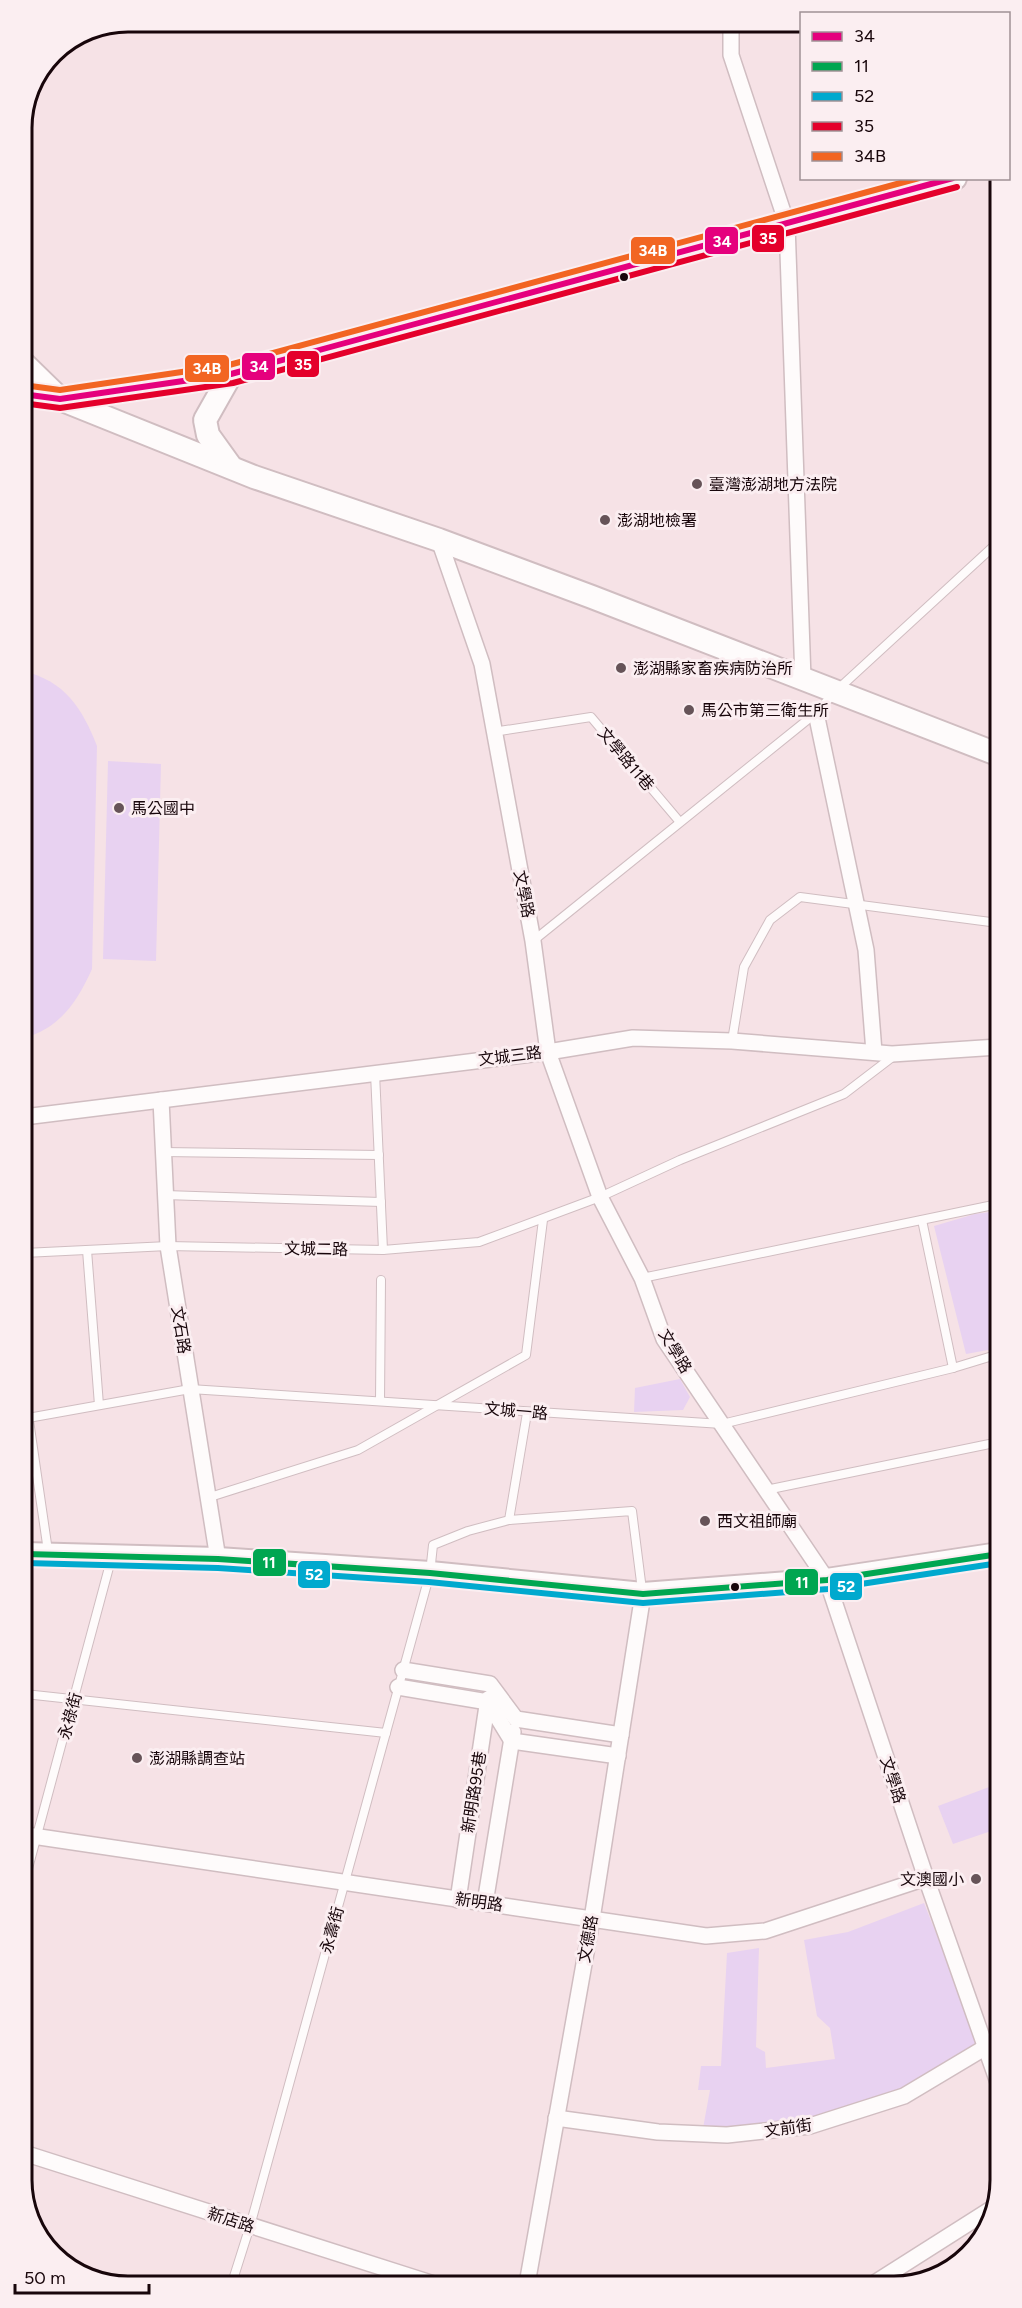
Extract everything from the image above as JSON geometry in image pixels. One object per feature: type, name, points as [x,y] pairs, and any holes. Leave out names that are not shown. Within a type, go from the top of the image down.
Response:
[{"type":"main road","points":[[60,399],[231,374],[948,180]]},
{"type":"main road","points":[[32,372],[60,399]]},
{"type":"main road","points":[[231,374],[205,420],[208,435],[231,467]]},
{"type":"main road","points":[[32,395],[60,399],[231,467],[439,540],[991,752]]},
{"type":"main road","points":[[32,1554],[218,1559],[430,1573],[643,1594],[827,1580],[991,1555]]},
{"type":"street","points":[[731,32],[731,55],[787,224],[803,679]]},
{"type":"street","name":"文學路","points":[[439,540],[482,664],[492,732],[533,941],[548,1052],[600,1197],[642,1278],[664,1339],[827,1580],[926,1878],[991,2060]]},
{"type":"street","points":[[816,713],[866,950],[874,1052]]},
{"type":"street","name":"文城三路","points":[[32,1116],[548,1052],[633,1038],[732,1041],[897,1054],[991,1047]]},
{"type":"street","name":"文石路","points":[[161,1100],[168,1246],[190,1389],[210,1497],[218,1559]]},
{"type":"street","name":"文德路","points":[[528,2276],[592,1918],[643,1594]]},
{"type":"street","points":[[403,1670],[490,1684],[516,1719],[621,1735]]},
{"type":"street","name":"新明路95巷","points":[[458,1900],[490,1684]]},
{"type":"street","points":[[398,1687],[488,1702],[512,1741]]},
{"type":"street","points":[[485,1903],[516,1719]]},
{"type":"street","points":[[512,1741],[618,1755]]},
{"type":"street","name":"新明路","points":[[32,1837],[706,1936],[765,1931],[926,1878]]},
{"type":"street","name":"文前街","points":[[556,2118],[658,2132],[728,2135],[810,2126],[904,2096],[991,2045]]},
{"type":"street","name":"新店路","points":[[32,2156],[408,2276]]},
{"type":"street","points":[[885,2276],[984,2213]]},
{"type":"lane","points":[[533,941],[679,821],[816,713],[836,691],[991,549]]},
{"type":"lane","name":"文學路11巷","points":[[492,732],[591,717],[679,821]]},
{"type":"lane","points":[[732,1041],[744,967],[770,920],[800,897],[991,922]]},
{"type":"lane","name":"文城二路","points":[[32,1253],[168,1246],[383,1250],[479,1242],[600,1197],[680,1160],[844,1094],[897,1054]]},
{"type":"lane","points":[[375,1073],[383,1250]]},
{"type":"lane","points":[[163,1152],[379,1155]]},
{"type":"lane","points":[[165,1195],[381,1202]]},
{"type":"lane","points":[[642,1278],[991,1205]]},
{"type":"lane","points":[[210,1497],[358,1450],[526,1355],[543,1220]]},
{"type":"lane","points":[[922,1220],[953,1368]]},
{"type":"lane","points":[[87,1250],[99,1405]]},
{"type":"lane","points":[[380,1401],[381,1280]]},
{"type":"lane","name":"文城一路","points":[[32,1417],[190,1389],[438,1404],[527,1413],[722,1424],[953,1368],[991,1357]]},
{"type":"lane","points":[[527,1413],[509,1520],[632,1511],[643,1594]]},
{"type":"lane","points":[[766,1490],[991,1444]]},
{"type":"lane","points":[[32,1445],[48,1555]]},
{"type":"lane","name":"永壽街","points":[[234,2276],[250,2226],[430,1573],[433,1545],[468,1531],[509,1520]]},
{"type":"lane","name":"永祿街","points":[[32,1837],[74,1699],[112,1555]]},
{"type":"lane","points":[[32,1695],[386,1733]]},
{"type":"shaded area","points":[[32,674],[50,682],[70,698],[85,720],[97,746],[92,969],[66,1012],[48,1028],[32,1036]]},
{"type":"shaded area","points":[[108,761],[161,764],[156,961],[103,959]]},
{"type":"shaded area","points":[[991,1212],[991,1349],[966,1354],[934,1226],[975,1214]]},
{"type":"shaded area","points":[[680,1379],[690,1397],[683,1410],[634,1412],[635,1388]]},
{"type":"shaded area","points":[[991,1786],[991,1831],[953,1844],[938,1806]]},
{"type":"shaded area","points":[[924,1903],[981,2046],[903,2091],[810,2121],[703,2128],[710,2090],[698,2090],[701,2066],[721,2066],[727,1953],[759,1948],[756,2047],[765,2052],[766,2068],[835,2059],[830,2028],[817,2016],[804,1940],[848,1932]]},
{"type":"transit line","name":"34B","points":[[32,386],[60,390],[229,365],[912,180]]},
{"type":"transit line","name":"34","points":[[32,395],[60,399],[231,374],[946,180]]},
{"type":"transit line","name":"35","points":[[32,404],[60,408],[233,383],[957,187]]},
{"type":"transit line","name":"11","points":[[32,1554],[218,1559],[430,1573],[643,1594],[827,1580],[991,1555]]},
{"type":"transit line","name":"52","points":[[32,1563],[218,1568],[429,1582],[643,1603],[828,1589],[991,1564]]},
{"type":"place","name":"臺灣澎湖地方法院","points":[[697,484]]},
{"type":"place","name":"澎湖地檢署","points":[[605,520]]},
{"type":"place","name":"澎湖縣家畜疾病防治所","points":[[621,668]]},
{"type":"place","name":"馬公市第三衛生所","points":[[689,710]]},
{"type":"place","name":"馬公國中","points":[[119,808]]},
{"type":"place","name":"西文祖師廟","points":[[705,1521]]},
{"type":"place","name":"澎湖縣調查站","points":[[137,1758]]},
{"type":"place","name":"文澳國小","points":[[976,1879]]}]
